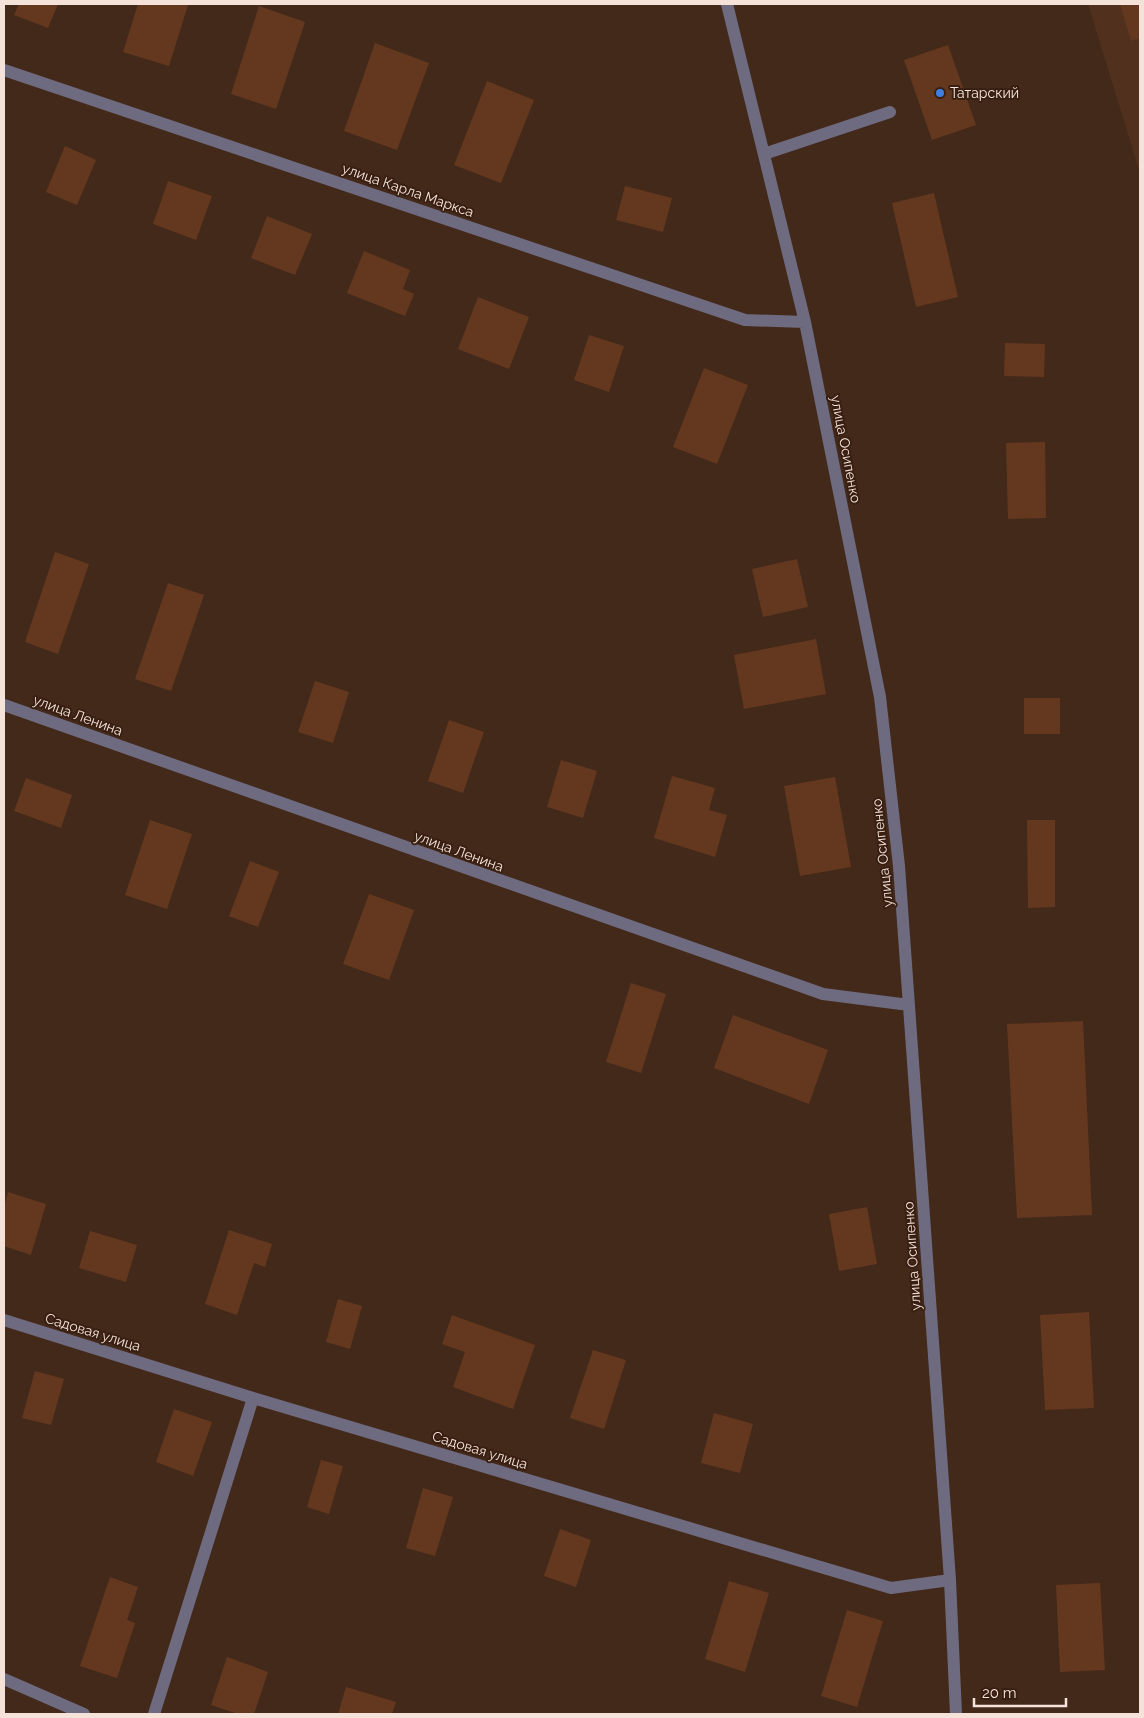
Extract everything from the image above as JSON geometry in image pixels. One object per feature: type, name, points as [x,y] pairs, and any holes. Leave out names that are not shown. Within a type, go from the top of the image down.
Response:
[{"type":"street","name":"улица Осипенко","points":[[727,4],[805,322],[880,697],[900,866],[950,1580],[956,1714]]},
{"type":"street","name":"улица Карла Маркса","points":[[4,70],[745,320],[805,322]]},
{"type":"street","points":[[764,154],[890,112]]},
{"type":"street","name":"улица Ленина","points":[[4,705],[823,994],[909,1005]]},
{"type":"street","name":"Садовая улица","points":[[4,1320],[253,1398],[891,1588],[950,1580]]},
{"type":"street","points":[[154,1714],[253,1398]]},
{"type":"street","points":[[4,1679],[84,1714]]},
{"type":"shaded area","points":[[1088,4],[1140,4],[1140,173]]},
{"type":"building","points":[[19,4],[58,4],[48,28],[14,15]]},
{"type":"building","points":[[138,4],[188,5],[169,66],[123,52]]},
{"type":"building","points":[[1120,4],[1140,4],[1140,38],[1131,41]]},
{"type":"building","points":[[259,6],[305,22],[276,109],[231,94]]},
{"type":"building","points":[[375,43],[429,63],[397,150],[344,131]]},
{"type":"building","name":"Татарский","points":[[948,45],[976,125],[932,140],[904,60]]},
{"type":"building","points":[[487,81],[534,100],[501,183],[454,165]]},
{"type":"building","points":[[65,146],[96,160],[77,205],[46,192]]},
{"type":"building","points":[[168,181],[212,196],[196,240],[153,224]]},
{"type":"building","points":[[625,186],[672,198],[663,232],[616,220]]},
{"type":"building","points":[[934,193],[958,297],[916,307],[892,203]]},
{"type":"building","points":[[267,216],[312,234],[295,275],[251,258]]},
{"type":"building","points":[[364,251],[410,270],[403,289],[414,294],[405,316],[347,293]]},
{"type":"building","points":[[478,297],[529,317],[509,369],[458,349]]},
{"type":"building","points":[[589,335],[624,346],[609,392],[574,380]]},
{"type":"building","points":[[1005,343],[1045,344],[1044,377],[1004,376]]},
{"type":"building","points":[[704,368],[748,385],[717,464],[673,447]]},
{"type":"building","points":[[1045,442],[1046,518],[1008,519],[1006,443]]},
{"type":"building","points":[[55,552],[89,564],[58,654],[25,642]]},
{"type":"building","points":[[797,559],[808,607],[763,617],[752,569]]},
{"type":"building","points":[[168,583],[204,595],[171,691],[135,679]]},
{"type":"building","points":[[816,639],[826,694],[744,709],[734,655]]},
{"type":"building","points":[[315,681],[349,692],[333,743],[298,732]]},
{"type":"building","points":[[1024,698],[1060,698],[1060,734],[1024,734]]},
{"type":"building","points":[[449,720],[484,732],[463,793],[428,781]]},
{"type":"building","points":[[561,760],[597,771],[583,818],[547,807]]},
{"type":"building","points":[[672,776],[715,788],[709,810],[727,815],[715,857],[654,838]]},
{"type":"building","points":[[835,777],[851,867],[800,876],[784,786]]},
{"type":"building","points":[[26,778],[72,795],[61,828],[14,811]]},
{"type":"building","points":[[150,820],[192,834],[167,909],[125,895]]},
{"type":"building","points":[[1027,820],[1055,820],[1055,907],[1028,908]]},
{"type":"building","points":[[250,861],[279,872],[258,927],[229,916]]},
{"type":"building","points":[[369,894],[414,910],[389,980],[343,964]]},
{"type":"building","points":[[631,983],[666,994],[641,1073],[606,1062]]},
{"type":"building","points":[[733,1015],[828,1050],[809,1104],[714,1068]]},
{"type":"building","points":[[1083,1021],[1092,1215],[1017,1218],[1007,1024]]},
{"type":"building","points":[[8,1192],[46,1204],[31,1255],[4,1246],[4,1207]]},
{"type":"building","points":[[867,1207],[877,1264],[839,1271],[829,1214]]},
{"type":"building","points":[[229,1230],[272,1244],[265,1267],[254,1263],[237,1315],[205,1304]]},
{"type":"building","points":[[90,1231],[137,1245],[126,1282],[79,1268]]},
{"type":"building","points":[[338,1299],[362,1306],[350,1349],[326,1342]]},
{"type":"building","points":[[1089,1312],[1094,1408],[1045,1410],[1040,1315]]},
{"type":"building","points":[[452,1315],[535,1345],[513,1409],[453,1387],[465,1352],[442,1344]]},
{"type":"building","points":[[593,1350],[626,1360],[604,1429],[570,1418]]},
{"type":"building","points":[[35,1371],[64,1379],[51,1425],[22,1418]]},
{"type":"building","points":[[174,1409],[212,1422],[193,1476],[156,1462]]},
{"type":"building","points":[[714,1413],[753,1424],[740,1473],[701,1463]]},
{"type":"building","points":[[321,1460],[343,1466],[329,1514],[307,1507]]},
{"type":"building","points":[[423,1488],[453,1497],[435,1556],[406,1548]]},
{"type":"building","points":[[560,1529],[591,1540],[576,1587],[544,1576]]},
{"type":"building","points":[[110,1577],[138,1587],[127,1620],[135,1623],[117,1678],[80,1666]]},
{"type":"building","points":[[729,1581],[769,1593],[745,1672],[705,1659]]},
{"type":"building","points":[[1100,1583],[1105,1670],[1060,1672],[1056,1585]]},
{"type":"building","points":[[847,1610],[883,1621],[857,1707],[821,1696]]},
{"type":"building","points":[[227,1657],[268,1672],[254,1714],[238,1714],[211,1705]]},
{"type":"building","points":[[346,1687],[396,1702],[392,1714],[338,1714]]},
{"type":"place","name":"Татарский","points":[[940,93]]}]
